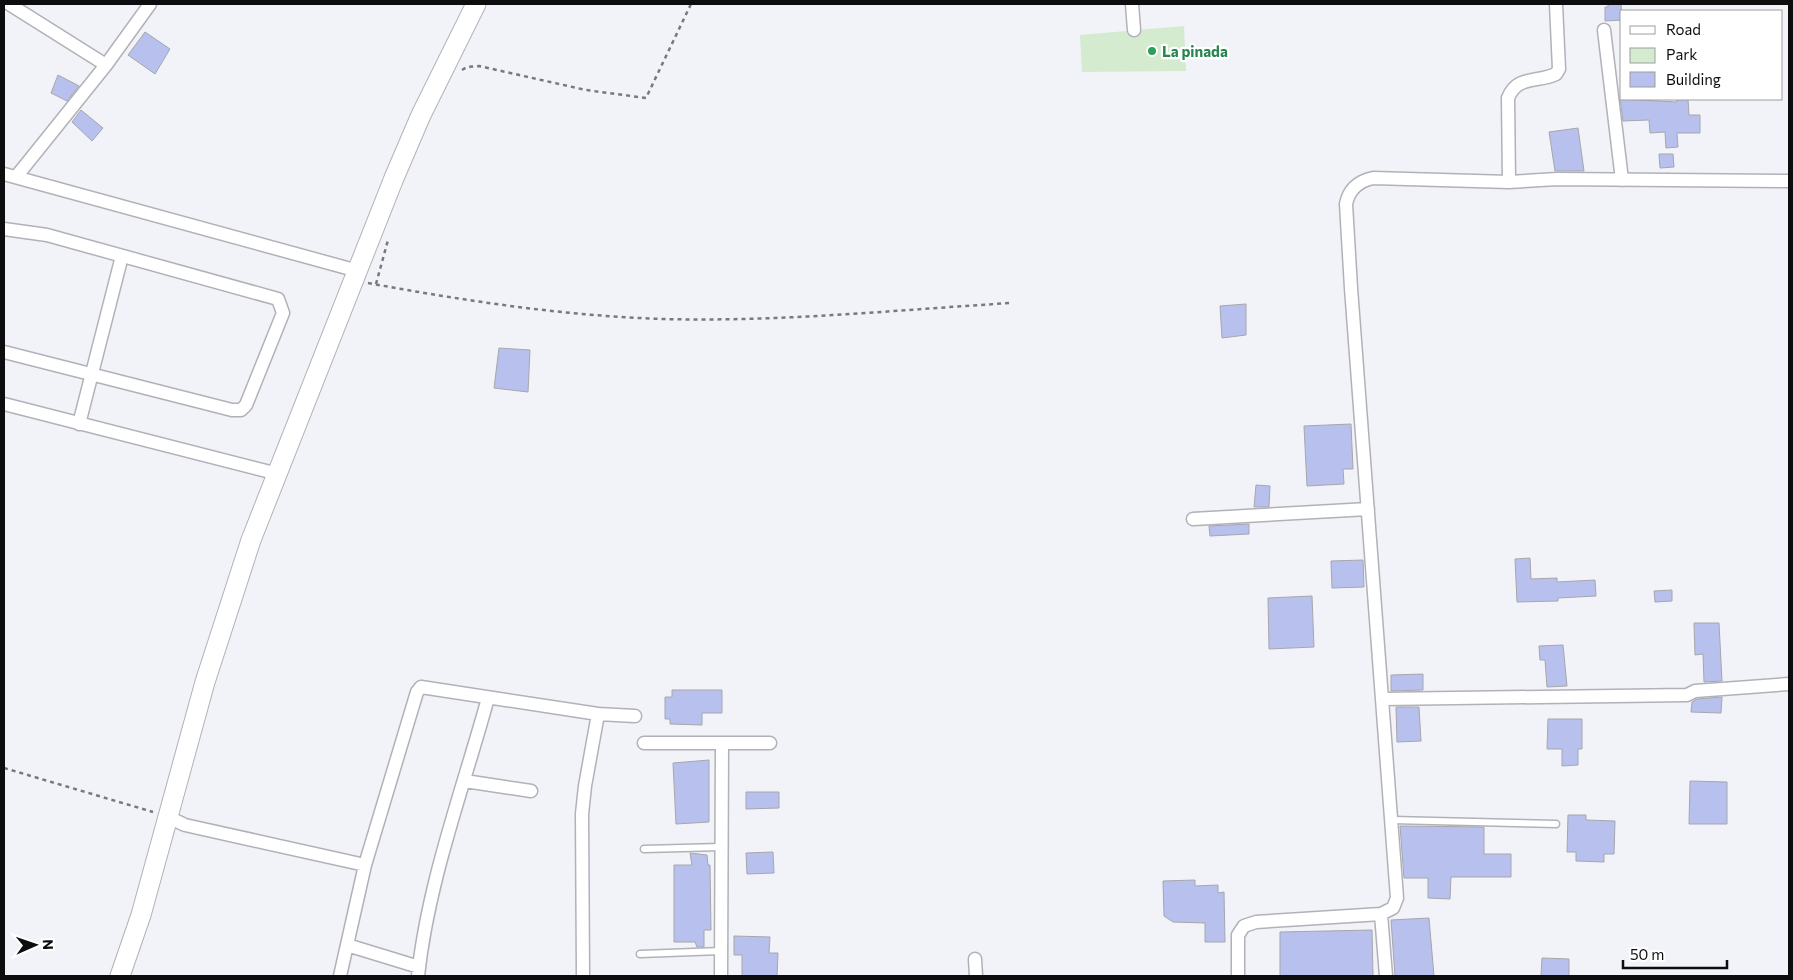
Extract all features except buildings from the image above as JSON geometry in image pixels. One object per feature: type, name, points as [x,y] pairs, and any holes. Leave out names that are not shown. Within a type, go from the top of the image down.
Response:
[{"type":"street","points":[[8,4],[106,64]]},
{"type":"street","points":[[150,4],[106,64],[10,175],[356,276]]},
{"type":"street","points":[[120,976],[141,915],[228,609],[251,540],[421,115],[476,4]]},
{"type":"street","points":[[1132,4],[1134,30]]},
{"type":"street","points":[[1509,182],[1508,98],[1513,88],[1522,81],[1556,74],[1559,69],[1556,4]]},
{"type":"street","points":[[1604,30],[1622,180]]},
{"type":"street","points":[[1238,976],[1238,934],[1249,924],[1380,914],[1393,908],[1398,898],[1351,288],[1347,198],[1359,183],[1373,178],[1509,182],[1622,180],[1789,181]]},
{"type":"street","points":[[4,229],[47,235],[278,299],[283,313],[246,405],[241,410],[232,410],[4,352]]},
{"type":"street","points":[[79,424],[122,256]]},
{"type":"street","points":[[4,404],[278,474]]},
{"type":"street","points":[[1193,519],[1368,509]]},
{"type":"street","points":[[1382,699],[1686,695],[1694,691],[1789,684]]},
{"type":"street","points":[[340,976],[365,865],[417,692],[421,687],[426,686],[488,698],[598,714],[635,716]]},
{"type":"street","points":[[347,945],[419,972],[444,853],[488,698]]},
{"type":"street","points":[[582,976],[582,814],[598,714]]},
{"type":"street","points":[[644,743],[770,743]]},
{"type":"street","points":[[721,976],[722,743]]},
{"type":"street","points":[[465,782],[531,791]]},
{"type":"street","points":[[168,817],[185,825],[365,865]]},
{"type":"street","points":[[1380,914],[1386,976]]},
{"type":"street","points":[[975,959],[976,976]]},
{"type":"lane","points":[[1392,820],[1556,824]]},
{"type":"lane","points":[[644,849],[721,847]]},
{"type":"lane","points":[[640,954],[721,951]]},
{"type":"path","points":[[458,76],[467,66],[479,66],[586,90],[646,98],[691,4]]},
{"type":"path","points":[[376,284],[391,232]]},
{"type":"path","points":[[356,276],[376,284],[488,304],[610,317],[738,319],[1011,303]]},
{"type":"path","points":[[4,768],[168,817]]},
{"type":"green space","name":"La pinada","points":[[1184,26],[1186,71],[1082,72],[1080,35]]},
{"type":"place","name":"La pinada","points":[[1152,51]]}]
